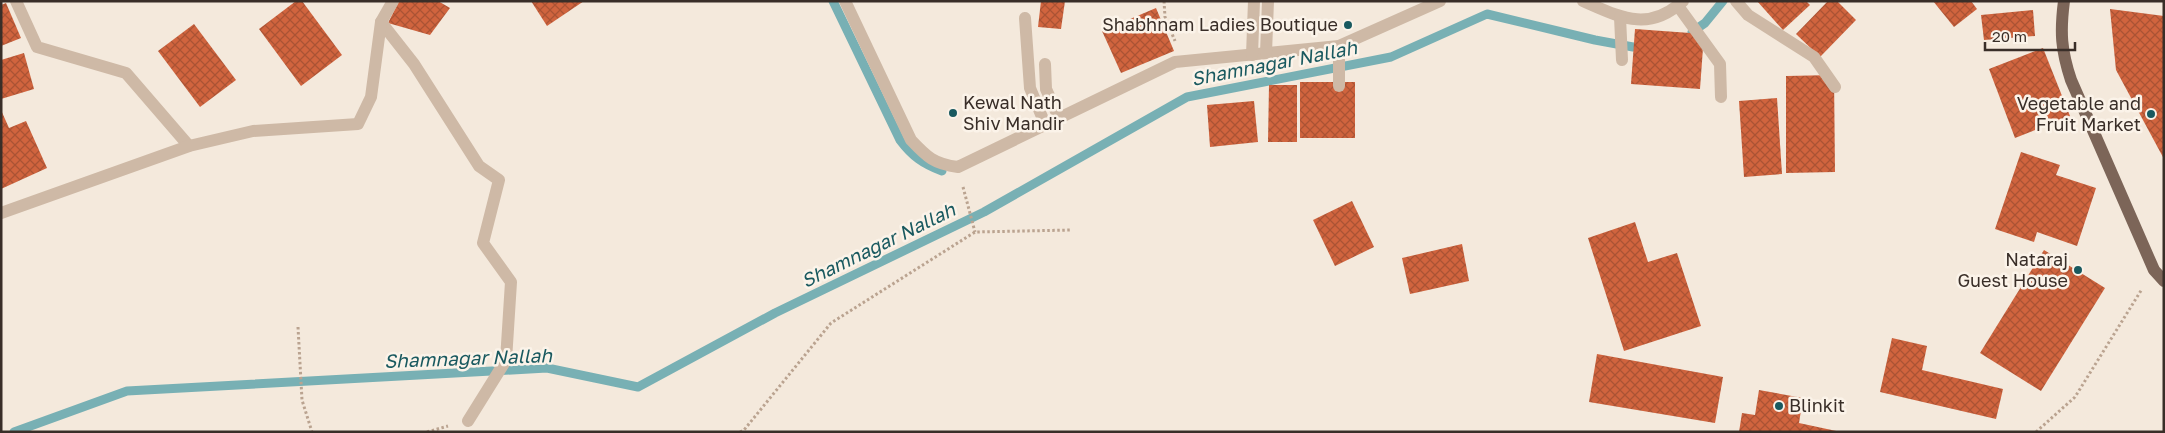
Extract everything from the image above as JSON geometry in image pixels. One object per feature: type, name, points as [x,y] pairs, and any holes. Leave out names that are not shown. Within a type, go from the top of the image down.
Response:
[{"type":"main road","points":[[2064,1],[2061,28],[2063,55],[2068,72],[2154,270],[2164,281]]},
{"type":"street","points":[[16,1],[37,48],[126,73],[189,146]]},
{"type":"street","points":[[1,213],[189,146],[253,131],[358,124],[371,97],[381,22],[393,1]]},
{"type":"street","points":[[845,1],[911,140],[926,156],[941,165],[958,167],[1175,62],[1339,46],[1440,1]]},
{"type":"street","points":[[1252,55],[1254,1]]},
{"type":"street","points":[[1266,53],[1268,1]]},
{"type":"street","points":[[1583,1],[1603,5],[1620,17],[1642,20],[1665,15],[1680,4],[1720,64],[1721,97]]},
{"type":"street","points":[[1736,1],[1748,14],[1814,57],[1835,87]]},
{"type":"street","points":[[1620,17],[1622,60]]},
{"type":"street","points":[[1025,18],[1030,88],[1045,124]]},
{"type":"street","points":[[381,22],[414,64],[479,166],[499,180],[483,243],[511,282],[506,360],[468,421]]},
{"type":"street","points":[[1339,46],[1339,86]]},
{"type":"street","points":[[1045,64],[1046,89],[1058,118]]},
{"type":"path","points":[[1164,1],[1165,17],[1186,61]]},
{"type":"path","points":[[958,167],[975,232]]},
{"type":"path","points":[[740,432],[744,430],[831,323],[975,232],[1072,230]]},
{"type":"path","points":[[2036,432],[2075,396],[2154,270]]},
{"type":"path","points":[[298,327],[302,400],[312,432]]},
{"type":"building","points":[[296,1],[302,1],[342,55],[301,86],[259,29]]},
{"type":"building","points":[[399,1],[438,1],[450,8],[430,35],[388,23]]},
{"type":"building","points":[[531,1],[584,1],[547,26]]},
{"type":"building","points":[[1041,1],[1065,1],[1061,29],[1038,27]]},
{"type":"building","points":[[1757,1],[1806,1],[1810,5],[1783,30]]},
{"type":"building","points":[[1828,1],[1837,1],[1856,20],[1820,57],[1796,34]]},
{"type":"building","points":[[1933,1],[1971,1],[1977,9],[1954,27]]},
{"type":"building","points":[[6,3],[21,38],[1,46],[1,5]]},
{"type":"building","points":[[1156,8],[1174,51],[1121,73],[1102,31]]},
{"type":"building","name":"Vegetable and Fruit Market","points":[[2110,9],[2164,16],[2164,159],[2116,70]]},
{"type":"building","points":[[2033,10],[2035,36],[1984,40],[1981,15]]},
{"type":"building","points":[[194,24],[236,80],[200,107],[158,51]]},
{"type":"building","points":[[1635,29],[1704,34],[1700,89],[1631,84]]},
{"type":"building","points":[[2043,48],[2070,116],[2015,138],[1989,69]]},
{"type":"building","points":[[24,53],[34,89],[1,99],[1,60]]},
{"type":"building","points":[[1834,75],[1835,172],[1786,173],[1786,76]]},
{"type":"building","points":[[1300,82],[1355,82],[1355,138],[1300,138]]},
{"type":"building","points":[[1269,85],[1297,85],[1297,142],[1268,142]]},
{"type":"building","points":[[1777,98],[1782,174],[1744,177],[1739,101]]},
{"type":"building","points":[[1254,101],[1258,142],[1210,147],[1207,105]]},
{"type":"building","points":[[1,110],[9,128],[26,121],[47,168],[1,189]]},
{"type":"building","points":[[2021,152],[2060,165],[2056,175],[2096,188],[2077,246],[2037,232],[2034,242],[1995,229]]},
{"type":"building","points":[[1352,201],[1374,247],[1335,266],[1313,220]]},
{"type":"building","points":[[1635,222],[1648,262],[1677,253],[1701,326],[1624,351],[1588,238]]},
{"type":"building","points":[[1462,244],[1469,281],[1410,294],[1402,258]]},
{"type":"building","points":[[2044,250],[2105,288],[2041,391],[1980,353]]},
{"type":"building","points":[[1892,338],[1927,346],[1922,370],[2003,389],[1996,419],[1880,392]]},
{"type":"building","points":[[1597,354],[1723,377],[1715,423],[1589,402]]},
{"type":"building","name":"Blinkit","points":[[1759,390],[1803,398],[1799,423],[1841,432],[1739,432],[1742,413],[1755,415]]},
{"type":"waterway","points":[[833,1],[900,140],[918,159],[942,171]]},
{"type":"waterway","name":"Shamnagar Nallah","points":[[1692,32],[1705,23],[1723,1]]},
{"type":"waterway","name":"Shamnagar Nallah","points":[[14,432],[127,391],[547,368],[638,387],[775,313],[984,212],[1187,97],[1391,57],[1487,14],[1595,40],[1633,47],[1645,46]]},
{"type":"place","name":"Shabhnam Ladies Boutique","points":[[1348,25]]},
{"type":"place","name":"Kewal Nath Shiv Mandir","points":[[953,113]]},
{"type":"place","name":"Vegetable and Fruit Market","points":[[2151,114]]},
{"type":"place","name":"Nataraj Guest House","points":[[2078,270]]},
{"type":"place","name":"Blinkit","points":[[1779,406]]}]
